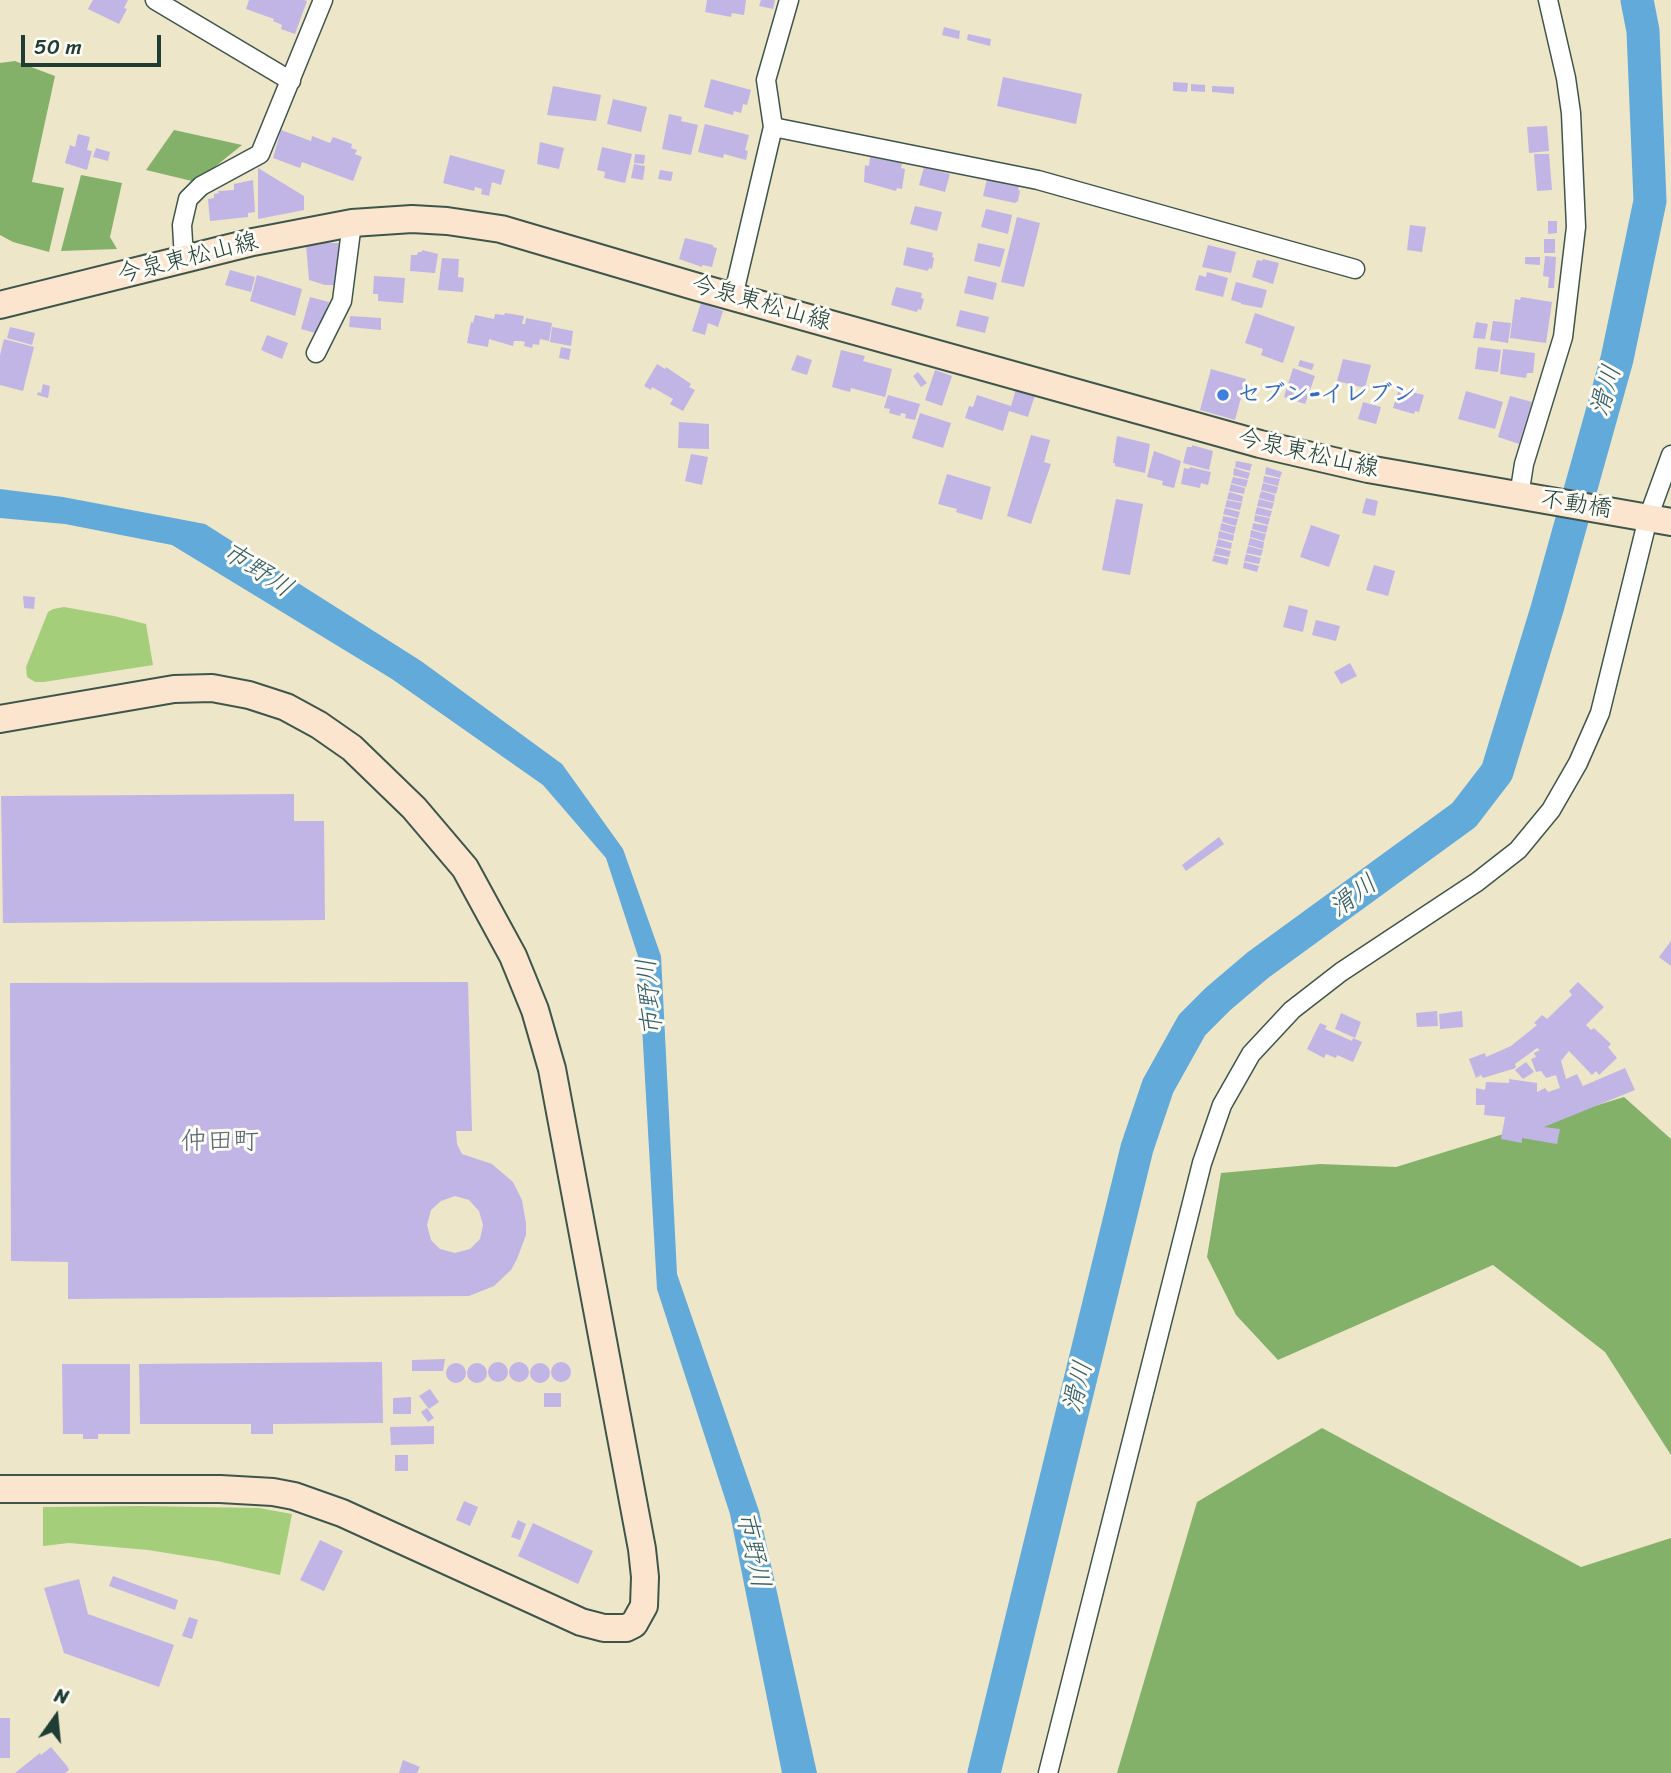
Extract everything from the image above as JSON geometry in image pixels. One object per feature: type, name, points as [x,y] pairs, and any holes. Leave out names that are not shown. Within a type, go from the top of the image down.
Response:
[{"type":"street","points":[[155,0],[291,81]]},
{"type":"street","points":[[184,259],[182,225],[188,199],[201,186],[260,154],[323,0]]},
{"type":"street","points":[[733,297],[773,127],[766,80],[789,0]]},
{"type":"street","points":[[1519,496],[1524,464],[1563,337],[1576,227],[1568,90],[1548,0]]},
{"type":"street","points":[[773,127],[1038,180],[1355,269]]},
{"type":"street","name":"今泉東松山線","points":[[0,305],[253,242],[352,223],[412,219],[447,221],[501,229],[733,297],[1260,444],[1368,469],[1519,496]]},
{"type":"street","points":[[316,353],[342,301],[352,223]]},
{"type":"street","points":[[1048,1773],[1202,1163],[1222,1105],[1251,1054],[1292,1010],[1341,972],[1518,850],[1550,810],[1578,763],[1600,713],[1651,518],[1671,456]]},
{"type":"street","name":"不動橋","points":[[1519,496],[1651,518]]},
{"type":"street","points":[[0,719],[174,689],[212,688],[249,695],[286,707],[319,725],[352,748],[414,808],[465,869],[513,956],[535,1010],[552,1069],[642,1549],[644,1606],[634,1624],[626,1628],[604,1628],[581,1622],[342,1513],[294,1496],[273,1492],[220,1489],[0,1489]]},
{"type":"green space","points":[[15,61],[55,76],[32,182],[64,188],[49,252],[13,242],[0,235],[0,63]]},
{"type":"green space","points":[[174,130],[242,145],[196,182],[146,170]]},
{"type":"green space","points":[[81,175],[122,183],[110,237],[117,249],[61,251]]},
{"type":"green space","points":[[64,607],[146,624],[153,665],[44,682],[35,682],[27,677],[26,667],[48,612]]},
{"type":"green space","points":[[1624,1097],[1671,1139],[1671,1455],[1605,1352],[1493,1265],[1278,1360],[1236,1315],[1207,1257],[1221,1173],[1320,1164],[1396,1167]]},
{"type":"green space","points":[[1322,1428],[1581,1567],[1671,1538],[1671,1773],[1117,1773],[1197,1502]]},
{"type":"green space","points":[[43,1507],[259,1508],[292,1514],[280,1575],[148,1550],[69,1543],[43,1546]]},
{"type":"water","name":"市野川","points":[[0,489],[63,497],[205,524],[421,661],[562,764],[623,849],[661,956],[677,1274],[759,1511],[817,1773],[782,1773],[730,1514],[657,1289],[638,956],[606,858],[543,785],[392,679],[172,545],[65,524],[0,518]]},
{"type":"building","points":[[93,0],[128,0],[124,8],[127,9],[119,24],[88,9]]},
{"type":"building","points":[[249,0],[307,1],[295,34],[281,29],[282,25],[273,21],[274,19],[246,9]]},
{"type":"building","points":[[707,0],[746,0],[744,15],[732,13],[731,17],[705,12]]},
{"type":"building","points":[[761,0],[775,0],[773,9],[759,6]]},
{"type":"building","points":[[944,27],[960,31],[959,39],[942,35]]},
{"type":"building","points":[[968,34],[991,39],[990,46],[967,40]]},
{"type":"building","points":[[1003,77],[1082,94],[1076,124],[997,106]]},
{"type":"building","points":[[711,79],[751,90],[747,105],[743,104],[741,113],[734,111],[733,115],[704,107]]},
{"type":"building","points":[[1173,82],[1188,83],[1187,92],[1173,91]]},
{"type":"building","points":[[1191,84],[1205,85],[1205,92],[1191,91]]},
{"type":"building","points":[[553,86],[601,95],[596,121],[547,115]]},
{"type":"building","points":[[1212,86],[1234,87],[1234,94],[1212,92]]},
{"type":"building","points":[[613,99],[647,107],[641,132],[607,124]]},
{"type":"building","points":[[669,114],[682,117],[681,121],[698,125],[691,155],[662,149]]},
{"type":"building","points":[[705,124],[749,135],[745,150],[748,151],[746,160],[724,154],[723,158],[698,152]]},
{"type":"building","points":[[1547,126],[1549,151],[1529,153],[1527,127]]},
{"type":"building","points":[[281,130],[311,141],[312,136],[330,143],[333,137],[352,144],[351,148],[357,150],[355,154],[362,157],[353,181],[302,162],[300,168],[273,158]]},
{"type":"building","points":[[78,134],[90,137],[87,150],[92,151],[87,170],[65,163],[70,145],[75,147]]},
{"type":"building","points":[[540,142],[564,148],[559,169],[537,164]]},
{"type":"building","points":[[602,147],[632,154],[625,183],[604,178],[605,172],[597,170]]},
{"type":"building","points":[[96,148],[110,152],[108,161],[93,157]]},
{"type":"building","points":[[635,154],[645,155],[644,164],[634,163]]},
{"type":"building","points":[[1534,154],[1549,154],[1552,190],[1537,191]]},
{"type":"building","points":[[450,155],[505,170],[501,185],[492,182],[489,196],[481,194],[482,189],[475,187],[474,191],[443,183]]},
{"type":"building","points":[[870,157],[902,163],[901,168],[905,169],[902,189],[897,188],[896,191],[864,182],[865,165],[869,166]]},
{"type":"building","points":[[634,164],[645,166],[643,180],[631,178]]},
{"type":"building","points":[[924,167],[950,174],[945,192],[919,185]]},
{"type":"building","points":[[258,168],[304,196],[304,210],[258,219]]},
{"type":"building","points":[[660,170],[673,172],[671,181],[658,179]]},
{"type":"building","points":[[987,179],[1019,186],[1018,201],[1015,203],[983,196]]},
{"type":"building","points":[[253,180],[255,212],[248,213],[248,217],[210,221],[208,199],[214,198],[218,191],[234,190],[234,184]]},
{"type":"building","points":[[915,206],[942,212],[937,231],[910,224]]},
{"type":"building","points":[[986,209],[1012,215],[1008,234],[981,227]]},
{"type":"building","points":[[1017,217],[1040,223],[1024,287],[1001,282]]},
{"type":"building","points":[[1548,221],[1557,221],[1557,233],[1548,234]]},
{"type":"building","points":[[1410,225],[1426,227],[1422,252],[1407,250]]},
{"type":"building","points":[[685,238],[717,248],[712,267],[702,267],[679,259]]},
{"type":"building","points":[[1544,239],[1555,239],[1555,253],[1544,253]]},
{"type":"building","points":[[342,243],[339,285],[325,285],[309,280],[306,245]]},
{"type":"building","points":[[978,243],[1005,249],[1000,267],[974,261]]},
{"type":"building","points":[[1208,245],[1236,252],[1231,273],[1202,267]]},
{"type":"building","points":[[907,247],[933,253],[932,269],[929,268],[928,271],[903,265]]},
{"type":"building","points":[[422,250],[438,254],[435,273],[410,271],[411,255],[417,255]]},
{"type":"building","points":[[1545,256],[1556,257],[1554,288],[1548,288],[1549,277],[1543,276]]},
{"type":"building","points":[[1525,257],[1540,257],[1540,265],[1525,264]]},
{"type":"building","points":[[442,258],[459,259],[458,277],[464,278],[463,292],[438,290]]},
{"type":"building","points":[[1257,260],[1279,263],[1273,284],[1252,277]]},
{"type":"building","points":[[230,270],[255,277],[251,292],[225,285]]},
{"type":"building","points":[[1207,272],[1228,278],[1223,297],[1195,290],[1199,275],[1206,277]]},
{"type":"building","points":[[257,275],[302,289],[295,316],[250,301]]},
{"type":"building","points":[[374,276],[405,278],[403,303],[378,301],[378,294],[373,294]]},
{"type":"building","points":[[968,276],[997,283],[993,300],[964,293]]},
{"type":"building","points":[[1236,282],[1267,290],[1262,308],[1231,300]]},
{"type":"building","points":[[896,287],[922,293],[921,298],[924,299],[921,310],[918,309],[917,312],[891,305]]},
{"type":"building","points":[[310,297],[329,302],[319,334],[301,329]]},
{"type":"building","points":[[1521,297],[1552,302],[1546,343],[1510,338],[1515,299],[1520,300]]},
{"type":"building","points":[[701,303],[723,311],[718,327],[708,323],[705,335],[692,331]]},
{"type":"building","points":[[960,310],[989,317],[985,333],[956,326]]},
{"type":"building","points":[[1255,313],[1295,327],[1283,363],[1261,355],[1263,349],[1245,343]]},
{"type":"building","points":[[495,314],[524,316],[522,324],[525,324],[526,318],[552,323],[549,341],[540,339],[539,345],[533,344],[532,348],[524,346],[525,342],[521,341],[514,341],[513,346],[489,339],[488,347],[467,343],[475,315],[494,319]]},
{"type":"building","points":[[350,316],[381,318],[381,330],[349,327]]},
{"type":"building","points":[[1493,321],[1511,323],[1508,343],[1490,340]]},
{"type":"building","points":[[1476,322],[1488,324],[1485,339],[1473,338]]},
{"type":"building","points":[[10,327],[35,333],[32,345],[7,338]]},
{"type":"building","points":[[552,327],[573,331],[571,346],[550,342]]},
{"type":"building","points":[[267,335],[288,343],[282,359],[261,350]]},
{"type":"building","points":[[4,339],[34,347],[23,391],[0,385],[0,355]]},
{"type":"building","points":[[561,347],[571,349],[569,360],[559,358]]},
{"type":"building","points":[[1478,347],[1501,350],[1498,372],[1475,369]]},
{"type":"building","points":[[1503,349],[1535,353],[1533,373],[1527,373],[1526,378],[1500,374]]},
{"type":"building","points":[[841,350],[865,356],[863,361],[892,369],[885,397],[851,388],[850,392],[832,387]]},
{"type":"building","points":[[797,355],[812,360],[807,375],[791,370]]},
{"type":"building","points":[[1343,359],[1371,365],[1365,388],[1337,381]]},
{"type":"building","points":[[1300,360],[1314,364],[1312,370],[1298,366]]},
{"type":"building","points":[[657,364],[691,384],[689,387],[695,390],[683,411],[670,404],[673,399],[652,387],[651,390],[644,386]]},
{"type":"building","points":[[1293,368],[1315,376],[1305,404],[1284,397]]},
{"type":"building","name":"セブン-イレブン","points":[[1211,369],[1246,379],[1235,420],[1200,410]]},
{"type":"building","points":[[935,370],[952,376],[942,406],[925,400]]},
{"type":"building","points":[[918,372],[927,383],[921,387],[913,376]]},
{"type":"building","points":[[43,384],[50,386],[48,398],[37,395],[38,392],[41,393]]},
{"type":"building","points":[[1016,389],[1035,395],[1028,417],[1009,411],[1003,431],[965,418],[977,395],[1011,406]]},
{"type":"building","points":[[1399,389],[1424,395],[1419,412],[1415,411],[1414,414],[1393,408]]},
{"type":"building","points":[[1466,391],[1503,402],[1495,429],[1458,419]]},
{"type":"building","points":[[888,395],[920,404],[915,420],[905,418],[906,414],[901,413],[900,416],[889,413],[890,409],[884,408]]},
{"type":"building","points":[[1510,396],[1532,402],[1519,444],[1498,437]]},
{"type":"building","points":[[1363,402],[1381,407],[1376,424],[1358,419]]},
{"type":"building","points":[[920,413],[951,423],[943,448],[912,438]]},
{"type":"building","points":[[679,422],[709,424],[709,449],[678,448]]},
{"type":"building","points":[[1031,435],[1050,440],[1044,462],[1051,464],[1031,524],[1007,516]]},
{"type":"building","points":[[1117,436],[1150,444],[1145,473],[1115,466],[1113,463]]},
{"type":"building","points":[[1192,445],[1213,451],[1209,470],[1183,463],[1187,447]]},
{"type":"building","points":[[1154,451],[1181,461],[1174,488],[1162,485],[1163,481],[1147,477]]},
{"type":"building","points":[[691,454],[708,457],[702,485],[685,481]]},
{"type":"building","points":[[1236,461],[1252,464],[1250,471],[1235,467]]},
{"type":"building","points":[[1266,467],[1282,472],[1280,478],[1265,474]]},
{"type":"building","points":[[1184,468],[1211,472],[1208,485],[1201,483],[1200,488],[1181,484]]},
{"type":"building","points":[[1234,468],[1250,473],[1248,479],[1233,475]]},
{"type":"building","points":[[947,474],[991,487],[982,520],[938,504]]},
{"type":"building","points":[[1264,476],[1280,479],[1278,486],[1263,482]]},
{"type":"building","points":[[1233,477],[1248,480],[1246,487],[1231,483]]},
{"type":"building","points":[[1263,483],[1278,487],[1276,494],[1261,490]]},
{"type":"building","points":[[1231,484],[1245,488],[1244,494],[1229,491]]},
{"type":"building","points":[[1261,491],[1275,495],[1274,502],[1259,498]]},
{"type":"building","points":[[1229,492],[1243,496],[1242,502],[1227,499]]},
{"type":"building","points":[[1366,498],[1378,501],[1375,516],[1362,513]]},
{"type":"building","points":[[1116,499],[1143,504],[1130,575],[1102,570]]},
{"type":"building","points":[[1259,499],[1274,503],[1272,509],[1257,506]]},
{"type":"building","points":[[1227,500],[1242,503],[1240,510],[1225,507]]},
{"type":"building","points":[[1257,507],[1272,511],[1270,517],[1255,514]]},
{"type":"building","points":[[1225,508],[1240,512],[1238,518],[1223,514]]},
{"type":"building","points":[[1255,515],[1270,518],[1268,525],[1254,521]]},
{"type":"building","points":[[1223,516],[1238,519],[1236,526],[1222,522]]},
{"type":"building","points":[[1221,523],[1236,527],[1234,534],[1220,530]]},
{"type":"building","points":[[1253,523],[1268,526],[1266,533],[1252,529]]},
{"type":"building","points":[[1311,525],[1340,535],[1329,567],[1300,557]]},
{"type":"building","points":[[1251,530],[1266,534],[1264,541],[1250,537]]},
{"type":"building","points":[[1219,531],[1234,535],[1233,541],[1218,538]]},
{"type":"building","points":[[1250,538],[1264,542],[1263,549],[1248,545]]},
{"type":"building","points":[[1218,539],[1232,543],[1231,549],[1216,546]]},
{"type":"building","points":[[1248,546],[1263,550],[1261,556],[1246,553]]},
{"type":"building","points":[[1216,547],[1231,551],[1229,557],[1214,554]]},
{"type":"building","points":[[1246,554],[1261,558],[1259,564],[1244,561]]},
{"type":"building","points":[[1214,555],[1229,559],[1227,565],[1212,561]]},
{"type":"building","points":[[1244,562],[1259,566],[1257,572],[1243,568]]},
{"type":"building","points":[[1374,565],[1395,571],[1388,596],[1366,590]]},
{"type":"building","points":[[23,596],[35,597],[34,609],[24,608]]},
{"type":"building","points":[[1289,605],[1308,610],[1303,632],[1283,627]]},
{"type":"building","points":[[1316,620],[1340,626],[1336,641],[1312,635]]},
{"type":"building","points":[[1350,663],[1357,676],[1341,684],[1334,672]]},
{"type":"building","points":[[294,794],[294,821],[324,821],[325,920],[3,923],[1,796]]},
{"type":"building","points":[[1219,837],[1224,844],[1186,871],[1182,865]]},
{"type":"building","points":[[1671,941],[1671,966],[1659,957]]},
{"type":"building","points":[[468,982],[472,1131],[456,1131],[457,1144],[462,1154],[492,1164],[513,1182],[522,1200],[526,1235],[511,1270],[494,1286],[469,1296],[68,1299],[68,1262],[11,1261],[10,983]],"holes":[[[455,1196],[469,1200],[479,1211],[483,1225],[480,1239],[470,1249],[455,1253],[440,1249],[431,1240],[427,1225],[431,1210],[441,1201]]]},
{"type":"building","points":[[1578,982],[1604,1007],[1586,1025],[1591,1030],[1594,1028],[1611,1044],[1608,1047],[1617,1058],[1599,1075],[1596,1071],[1592,1075],[1569,1051],[1561,1061],[1566,1079],[1577,1074],[1583,1086],[1625,1068],[1635,1090],[1544,1127],[1560,1129],[1557,1144],[1522,1138],[1522,1143],[1501,1139],[1505,1117],[1484,1115],[1485,1105],[1476,1105],[1476,1088],[1485,1090],[1486,1082],[1509,1083],[1509,1079],[1537,1083],[1537,1092],[1545,1088],[1548,1092],[1560,1088],[1556,1075],[1546,1078],[1541,1071],[1536,1072],[1531,1059],[1536,1057],[1534,1053],[1540,1050],[1537,1048],[1515,1064],[1516,1068],[1483,1078],[1481,1075],[1476,1078],[1469,1059],[1485,1053],[1486,1057],[1511,1046],[1537,1025],[1534,1023],[1542,1015],[1547,1019],[1572,995],[1569,991]]},
{"type":"building","points":[[1437,1011],[1438,1026],[1417,1027],[1416,1013]]},
{"type":"building","points":[[1462,1011],[1463,1027],[1440,1029],[1439,1014]]},
{"type":"building","points":[[1341,1013],[1361,1022],[1355,1038],[1335,1029]]},
{"type":"building","points":[[1320,1023],[1327,1026],[1325,1029],[1352,1041],[1353,1038],[1362,1042],[1353,1062],[1337,1055],[1336,1058],[1326,1054],[1324,1058],[1307,1049]]},
{"type":"building","points":[[1526,1062],[1534,1072],[1523,1079],[1515,1070]]},
{"type":"building","points":[[445,1359],[443,1371],[412,1371],[412,1360]]},
{"type":"building","points":[[382,1362],[383,1423],[273,1424],[273,1434],[251,1434],[251,1424],[140,1424],[139,1364]]},
{"type":"building","points":[[498,1362],[505,1365],[508,1372],[505,1379],[498,1382],[491,1379],[488,1372],[491,1365]]},
{"type":"building","points":[[519,1362],[526,1365],[529,1372],[526,1379],[519,1382],[512,1379],[509,1372],[512,1365]]},
{"type":"building","points":[[561,1362],[568,1365],[571,1372],[568,1379],[561,1382],[554,1379],[551,1372],[554,1365]]},
{"type":"building","points":[[456,1363],[463,1366],[466,1373],[463,1380],[456,1383],[449,1380],[446,1373],[449,1366]]},
{"type":"building","points":[[477,1363],[484,1366],[487,1373],[484,1380],[477,1383],[470,1380],[467,1373],[470,1366]]},
{"type":"building","points":[[540,1363],[547,1366],[550,1373],[547,1380],[540,1383],[533,1380],[530,1373],[533,1366]]},
{"type":"building","points":[[62,1364],[130,1364],[130,1434],[98,1434],[98,1439],[83,1439],[83,1434],[63,1434]]},
{"type":"building","points":[[430,1389],[439,1402],[429,1409],[419,1396]]},
{"type":"building","points":[[544,1393],[561,1393],[561,1407],[544,1407]]},
{"type":"building","points":[[411,1397],[411,1414],[393,1414],[393,1398]]},
{"type":"building","points":[[427,1408],[434,1418],[428,1422],[421,1412]]},
{"type":"building","points":[[434,1426],[434,1444],[391,1445],[390,1427]]},
{"type":"building","points":[[395,1455],[408,1455],[408,1471],[395,1471]]},
{"type":"building","points":[[464,1501],[478,1507],[470,1526],[456,1520]]},
{"type":"building","points":[[518,1520],[526,1524],[520,1540],[511,1537]]},
{"type":"building","points":[[533,1523],[593,1551],[578,1584],[518,1556]]},
{"type":"building","points":[[320,1540],[343,1551],[324,1591],[300,1580]]},
{"type":"building","points":[[113,1576],[178,1600],[175,1610],[109,1586]]},
{"type":"building","points":[[79,1579],[88,1614],[174,1645],[159,1687],[64,1653],[44,1588]]},
{"type":"building","points":[[189,1617],[198,1620],[192,1639],[182,1636]]},
{"type":"building","points":[[0,1718],[10,1718],[10,1758],[0,1758]]},
{"type":"building","points":[[51,1747],[67,1766],[69,1770],[65,1773],[15,1773],[40,1753],[41,1755]]},
{"type":"building","points":[[403,1760],[420,1767],[417,1773],[399,1773]]},
{"type":"waterway","name":"滑川","points":[[984,1773],[1137,1148],[1158,1086],[1192,1025],[1218,999],[1258,965],[1464,815],[1497,772],[1547,609],[1617,359],[1650,201],[1643,31],[1637,0]]},
{"type":"place","name":"セブン-イレブン","points":[[1223,395]]},
{"type":"district","name":"仲田町","points":[[220,1142]]}]
